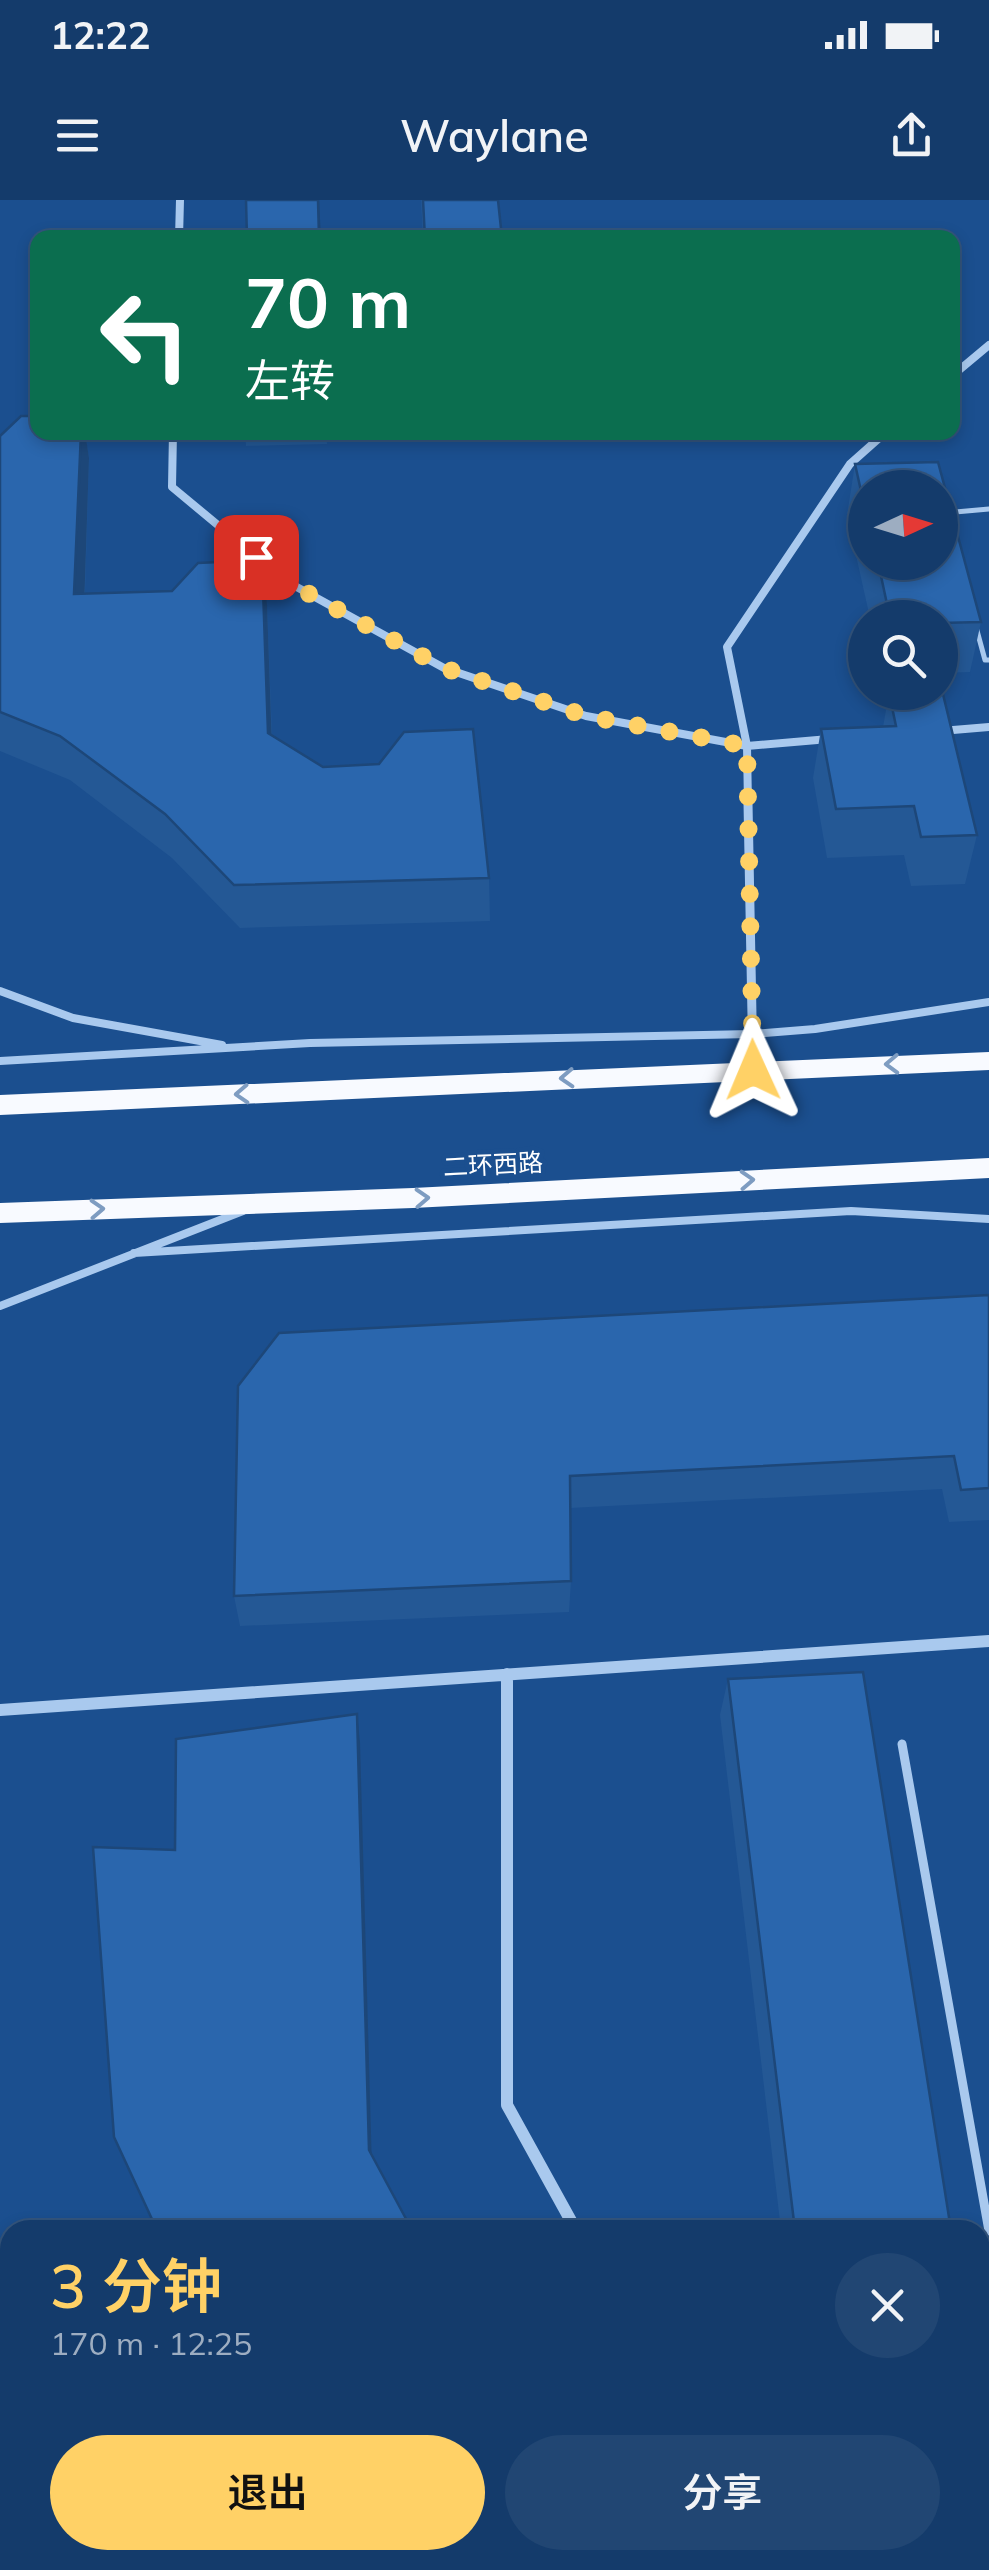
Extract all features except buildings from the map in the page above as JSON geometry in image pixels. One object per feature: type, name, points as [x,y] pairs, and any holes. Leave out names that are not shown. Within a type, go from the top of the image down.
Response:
[{"type":"highway","points":[[0,1105],[989,1061]]},
{"type":"highway","name":"二环西路","points":[[0,1213],[269,1200],[413,1198],[989,1168]]},
{"type":"street","points":[[179,230],[180,200]]},
{"type":"street","points":[[960,369],[989,345]]},
{"type":"street","points":[[173,440],[172,487],[284,580],[444,668],[586,716],[747,746],[840,738]]},
{"type":"street","points":[[753,1070],[747,746],[726,647],[850,464],[877,440]]},
{"type":"street","points":[[933,732],[989,727]]},
{"type":"street","points":[[0,1710],[989,1641]]},
{"type":"street","points":[[508,1674],[507,2106],[570,2220]]},
{"type":"lane","points":[[958,511],[989,509]]},
{"type":"lane","points":[[974,623],[985,660],[989,660]]},
{"type":"lane","points":[[0,991],[73,1018],[236,1047]]},
{"type":"lane","points":[[0,1061],[236,1047],[752,1034],[815,1029],[989,1002]]},
{"type":"lane","points":[[0,1306],[269,1200]]},
{"type":"lane","points":[[134,1253],[851,1211],[989,1219]]},
{"type":"lane","points":[[902,1744],[987,2220]]},
{"type":"route","points":[[256,557],[284,580],[444,668],[586,716],[747,746],[753,1070]]}]
